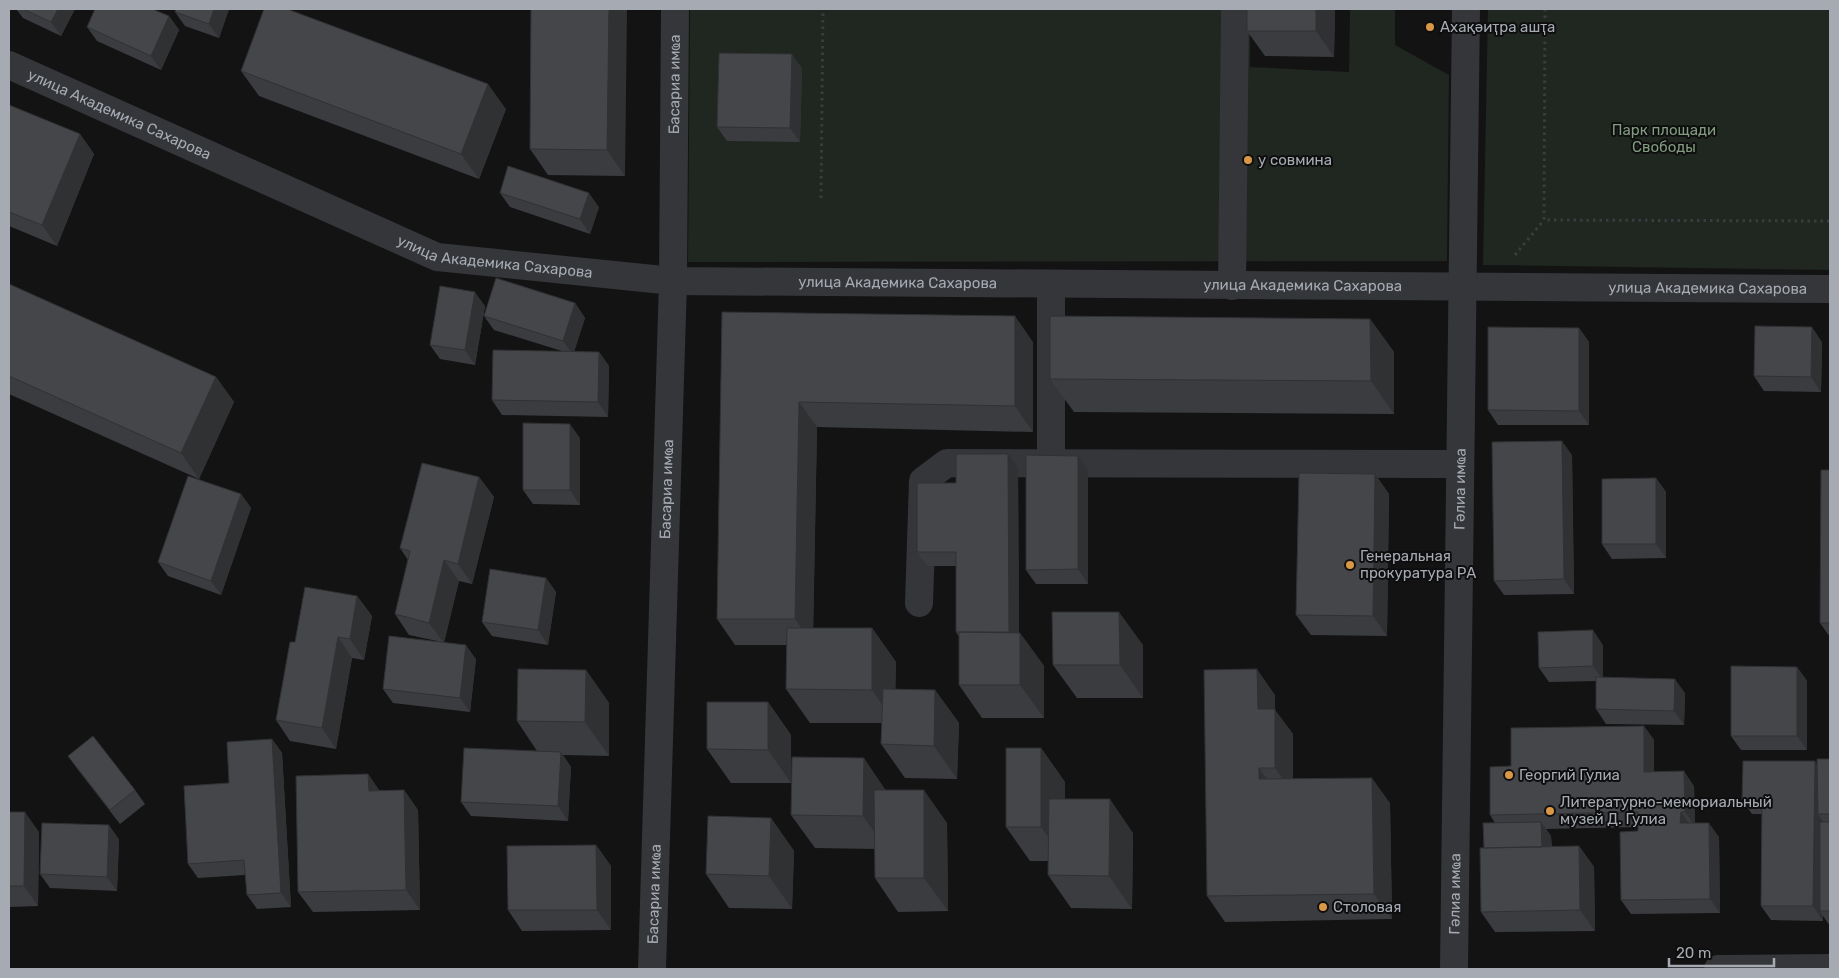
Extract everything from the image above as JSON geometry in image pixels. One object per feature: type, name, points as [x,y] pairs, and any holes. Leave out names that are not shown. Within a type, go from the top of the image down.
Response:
[{"type":"street","name":"Басариа имҩа","points":[[652,969],[673,282],[675,9]]},
{"type":"street","points":[[1232,286],[1235,9]]},
{"type":"street","name":"Гәлиа имҩа","points":[[1454,969],[1466,9]]},
{"type":"street","name":"улица Академика Сахарова","points":[[9,65],[438,257],[673,282],[1830,289]]},
{"type":"street","points":[[1051,284],[1051,463]]},
{"type":"street","points":[[919,603],[923,481],[946,463],[1460,464]]},
{"type":"street","points":[[1718,969],[1830,968]]},
{"type":"path","points":[[821,198],[823,9]]},
{"type":"path","points":[[1544,9],[1544,220],[1830,222]]},
{"type":"green space","points":[[690,9],[1250,9],[1250,67],[1349,72],[1350,9],[1395,9],[1395,45],[1449,75],[1447,261],[688,262]]},
{"type":"green space","name":"Парк площади Свободы","points":[[1488,9],[1830,9],[1830,270],[1483,265]]},
{"type":"building","points":[[23,9],[58,9],[51,22]]},
{"type":"building","points":[[95,9],[152,9],[169,16],[151,56],[87,27]]},
{"type":"building","points":[[176,9],[214,9],[209,24],[175,12]]},
{"type":"building","points":[[264,9],[287,9],[488,84],[461,154],[241,71]]},
{"type":"building","points":[[531,9],[609,9],[607,150],[530,149]]},
{"type":"building","points":[[1247,9],[1316,9],[1316,31],[1247,31]]},
{"type":"building","points":[[719,53],[792,54],[790,128],[717,127]]},
{"type":"building","points":[[9,105],[80,134],[42,225],[9,212]]},
{"type":"building","points":[[508,166],[589,193],[580,219],[500,193]]},
{"type":"building","points":[[496,278],[575,303],[563,341],[484,316]]},
{"type":"building","points":[[9,284],[216,377],[181,453],[9,376]]},
{"type":"building","points":[[440,286],[475,292],[465,350],[430,345]]},
{"type":"building","points":[[722,312],[1015,316],[1015,406],[799,402],[795,619],[717,619]]},
{"type":"building","points":[[1050,316],[1370,319],[1371,381],[1050,379]]},
{"type":"building","points":[[1755,326],[1812,327],[1811,377],[1754,376]]},
{"type":"building","points":[[1488,327],[1579,328],[1579,411],[1488,410]]},
{"type":"building","points":[[493,350],[599,352],[598,402],[492,400]]},
{"type":"building","points":[[523,423],[570,424],[570,490],[523,490]]},
{"type":"building","points":[[1562,441],[1564,579],[1494,581],[1492,442]]},
{"type":"building","points":[[956,454],[1008,454],[1009,632],[956,632],[956,552],[917,552],[917,483],[956,483]]},
{"type":"building","points":[[1026,455],[1078,456],[1078,569],[1026,570]]},
{"type":"building","points":[[422,463],[479,477],[458,564],[444,560],[429,623],[395,614],[410,551],[400,548]]},
{"type":"building","points":[[1821,470],[1830,470],[1830,623],[1820,623]]},
{"type":"building","name":"Генеральная прокуратура РА","points":[[1299,473],[1375,474],[1373,616],[1296,615]]},
{"type":"building","points":[[188,476],[241,494],[211,581],[158,562]]},
{"type":"building","points":[[1656,478],[1656,544],[1602,544],[1602,479]]},
{"type":"building","points":[[490,569],[546,578],[538,630],[482,622]]},
{"type":"building","points":[[305,587],[357,596],[350,639],[338,637],[322,728],[276,720],[290,642],[295,642]]},
{"type":"building","points":[[1052,612],[1119,612],[1120,665],[1053,665]]},
{"type":"building","points":[[787,628],[872,628],[872,690],[786,689]]},
{"type":"building","points":[[1593,630],[1593,666],[1539,668],[1538,632]]},
{"type":"building","points":[[959,632],[1020,633],[1020,685],[959,685]]},
{"type":"building","points":[[389,636],[466,645],[460,698],[383,689]]},
{"type":"building","points":[[1731,666],[1797,667],[1797,736],[1731,736]]},
{"type":"building","points":[[518,669],[586,670],[585,722],[517,721]]},
{"type":"building","points":[[1257,669],[1258,709],[1275,709],[1275,768],[1259,768],[1259,779],[1372,778],[1374,894],[1207,896],[1204,670]]},
{"type":"building","points":[[1596,677],[1675,679],[1674,711],[1596,709]]},
{"type":"building","points":[[883,689],[935,690],[934,746],[881,744]]},
{"type":"building","points":[[707,702],[768,702],[768,750],[707,749]]},
{"type":"building","points":[[1644,726],[1644,772],[1684,771],[1685,812],[1681,812],[1680,823],[1709,823],[1710,899],[1621,900],[1620,832],[1638,831],[1638,812],[1490,815],[1490,767],[1511,766],[1511,728]]},
{"type":"building","points":[[93,736],[135,790],[110,810],[68,756]]},
{"type":"building","points":[[272,739],[281,893],[247,895],[244,860],[188,864],[184,786],[229,783],[227,742]]},
{"type":"building","points":[[464,748],[561,752],[558,806],[461,802]]},
{"type":"building","points":[[1006,748],[1041,748],[1041,827],[1006,827]]},
{"type":"building","points":[[792,757],[864,758],[863,816],[791,815]]},
{"type":"building","points":[[1817,759],[1830,759],[1830,814],[1818,814]]},
{"type":"building","points":[[1743,761],[1815,761],[1813,906],[1761,906],[1762,800],[1742,800]]},
{"type":"building","points":[[368,774],[369,791],[404,790],[406,890],[298,892],[296,776]]},
{"type":"building","points":[[874,790],[924,790],[924,878],[875,878]]},
{"type":"building","points":[[1049,799],[1110,799],[1109,876],[1048,875]]},
{"type":"building","points":[[9,812],[25,812],[24,886],[9,886]]},
{"type":"building","points":[[708,816],[771,818],[769,876],[706,874]]},
{"type":"building","points":[[1541,822],[1542,847],[1484,848],[1483,823]]},
{"type":"building","points":[[1820,822],[1830,822],[1830,911],[1820,911]]},
{"type":"building","points":[[42,823],[109,825],[107,877],[40,874]]},
{"type":"building","points":[[596,845],[597,910],[508,910],[507,846]]},
{"type":"building","points":[[1579,846],[1580,910],[1481,912],[1480,848]]},
{"type":"place","name":"Ахақәиҭра ашҭа","points":[[1430,27]]},
{"type":"place","name":"у совмина","points":[[1248,160]]},
{"type":"place","name":"Генеральная прокуратура РА","points":[[1350,565]]},
{"type":"place","name":"Георгий Гулиа","points":[[1509,775]]},
{"type":"place","name":"Литературно-мемориальный музей Д. Гулиа","points":[[1550,811]]},
{"type":"place","name":"Столовая","points":[[1323,907]]}]
